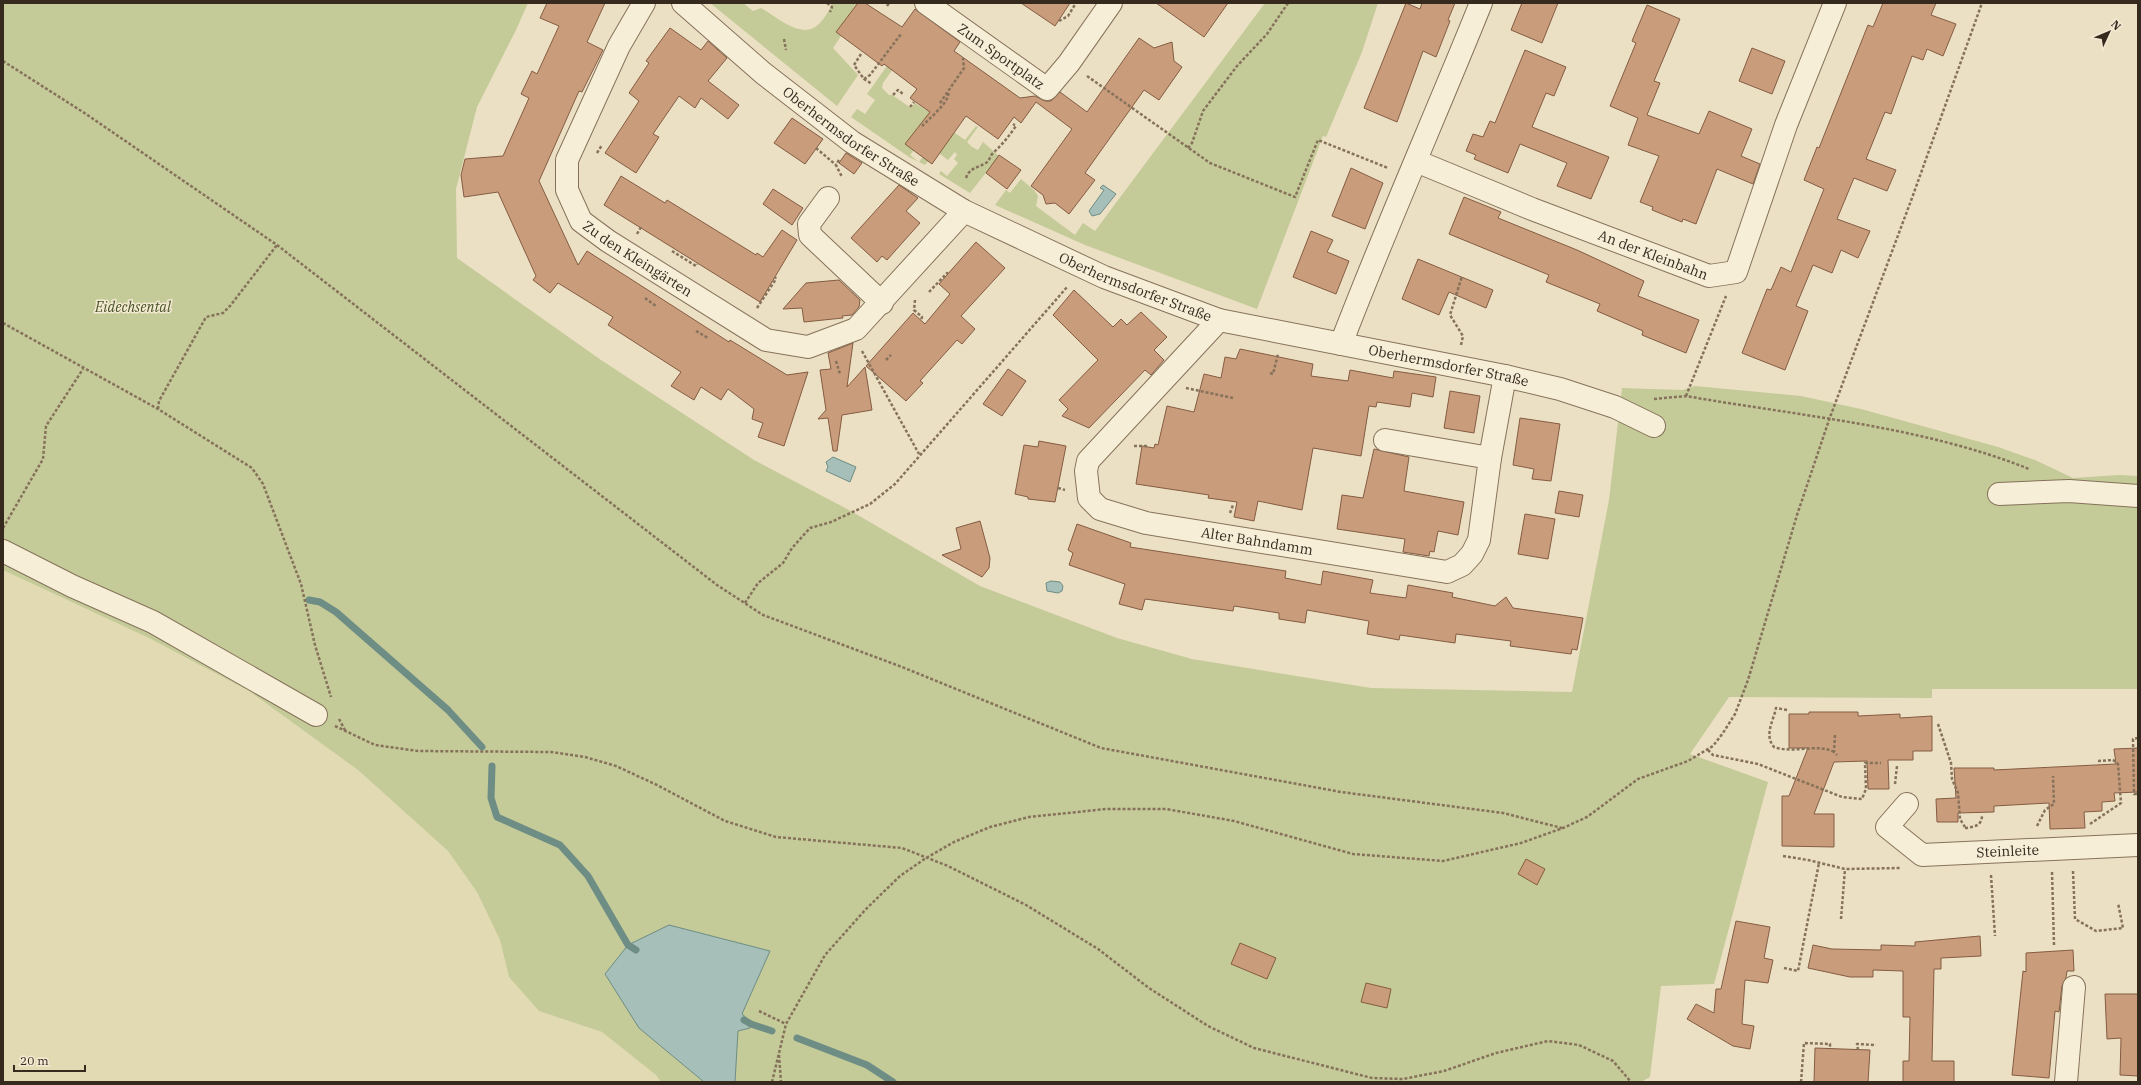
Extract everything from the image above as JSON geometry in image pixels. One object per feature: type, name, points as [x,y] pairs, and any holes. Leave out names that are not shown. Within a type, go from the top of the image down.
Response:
[{"type":"street","name":"Zu den Kleingärten","points":[[644,3],[619,46],[567,160],[567,190],[582,221],[608,241],[766,340],[808,347],[856,329],[882,303],[964,211]]},
{"type":"street","name":"Oberhermsdorfer Straße","points":[[683,3],[763,73],[843,135],[964,211],[1104,277],[1219,320],[1505,376],[1560,389],[1615,407],[1654,426]]},
{"type":"street","name":"Zum Sportplatz","points":[[926,3],[1047,89],[1069,63],[1111,3]]},
{"type":"street","points":[[1341,344],[1371,266],[1413,169],[1481,3]]},
{"type":"street","points":[[1736,272],[1786,125],[1835,3]]},
{"type":"street","name":"An der Kleinbahn","points":[[1413,169],[1532,209],[1709,276],[1736,272]]},
{"type":"street","points":[[828,198],[809,224],[810,235],[882,303]]},
{"type":"street","name":"Alter Bahndamm","points":[[1219,320],[1088,460],[1086,471],[1089,498],[1100,509],[1152,524],[1447,572],[1462,565],[1472,554],[1479,540],[1490,458],[1505,376]]},
{"type":"street","points":[[1385,440],[1490,458]]},
{"type":"street","points":[[1999,494],[2069,491],[2138,496]]},
{"type":"street","points":[[3,551],[72,586],[153,622],[326,714]]},
{"type":"street","name":"Steinleite","points":[[1907,804],[1887,827],[1922,855],[2138,845]]},
{"type":"street","points":[[2066,1082],[2074,987]]},
{"type":"path","points":[[827,3],[832,7],[830,12]]},
{"type":"path","points":[[1059,21],[1068,16],[1076,3]]},
{"type":"path","points":[[1188,148],[1192,143],[1203,111],[1236,66],[1267,34],[1288,3]]},
{"type":"path","points":[[772,1082],[786,1024],[825,955],[866,909],[900,876],[926,858],[954,842],[990,827],[1029,817],[1106,809],[1166,809],[1234,821],[1353,854],[1443,861],[1521,843],[1563,828],[1587,817],[1638,779],[1688,761],[1708,750],[1724,733],[1735,714],[1748,680],[1797,515],[1830,420],[1910,206],[1982,3]]},
{"type":"path","points":[[864,79],[870,76],[901,34]]},
{"type":"path","points":[[940,103],[964,68],[962,42],[969,34]]},
{"type":"path","points":[[784,38],[786,50]]},
{"type":"path","points":[[861,54],[854,65],[864,79],[872,84]]},
{"type":"path","points":[[3,61],[86,114],[277,245],[717,586],[763,615],[902,667],[1101,748],[1341,792],[1503,813],[1563,828]]},
{"type":"path","points":[[1069,63],[1210,163],[1295,197],[1318,140],[1413,169]]},
{"type":"path","points":[[893,95],[898,90],[903,94]]},
{"type":"path","points":[[922,126],[948,98],[950,93],[948,91]]},
{"type":"path","points":[[910,107],[914,102]]},
{"type":"path","points":[[966,178],[975,167],[982,165],[991,159],[992,154],[1006,140],[1016,126],[1013,124]]},
{"type":"path","points":[[816,148],[836,165]]},
{"type":"path","points":[[158,409],[159,401],[206,317],[223,313],[230,306],[277,245]]},
{"type":"path","points":[[672,251],[696,266],[697,264]]},
{"type":"path","points":[[745,604],[758,583],[783,563],[792,548],[810,528],[831,522],[870,504],[895,484],[919,454],[1084,268]]},
{"type":"path","points":[[1736,272],[1686,396],[1906,433],[2003,458]]},
{"type":"path","points":[[929,292],[947,273],[948,274]]},
{"type":"path","points":[[1459,351],[1463,336],[1450,316],[1462,276]]},
{"type":"path","points":[[745,327],[776,279],[775,277]]},
{"type":"path","points":[[645,298],[656,306]]},
{"type":"path","points":[[915,298],[914,310],[922,317],[921,320]]},
{"type":"path","points":[[3,323],[158,409],[252,468],[263,484],[301,584],[315,645],[332,700]]},
{"type":"path","points":[[696,331],[708,338]]},
{"type":"path","points":[[852,331],[919,454]]},
{"type":"path","points":[[886,360],[891,355]]},
{"type":"path","points":[[3,528],[43,460],[46,426],[83,368]]},
{"type":"path","points":[[1184,388],[1233,398]]},
{"type":"path","points":[[1230,513],[1233,505]]},
{"type":"path","points":[[1787,710],[1776,708],[1770,723],[1769,737],[1770,743],[1774,747],[1800,750],[1824,747],[1834,752],[1837,756]]},
{"type":"path","points":[[326,714],[346,732],[375,745],[418,751],[551,752],[586,757],[616,766],[657,785],[725,821],[776,836],[902,848],[954,869],[1026,905],[1098,949],[1149,988],[1208,1026],[1254,1048],[1372,1078],[1403,1079],[1444,1071],[1496,1053],[1548,1041],[1580,1045],[1612,1061],[1631,1082]]},
{"type":"path","points":[[326,714],[346,732]]},
{"type":"path","points":[[1938,724],[1951,763],[1952,779],[1958,793],[1960,819],[1965,827]]},
{"type":"path","points":[[1834,752],[1835,735]]},
{"type":"path","points":[[2138,738],[2132,738],[2134,794],[2138,794]]},
{"type":"path","points":[[1708,750],[1713,755],[1758,764],[1842,797],[1862,799],[1866,789],[1865,763],[1881,763]]},
{"type":"path","points":[[2088,828],[2092,822],[2121,803],[2118,764],[2113,760],[2098,761]]},
{"type":"path","points":[[2023,851],[2045,810],[2054,804],[2052,776]]},
{"type":"path","points":[[2062,849],[2075,919],[2096,931],[2123,928],[2118,903]]},
{"type":"path","points":[[2054,945],[2062,849]]},
{"type":"path","points":[[1784,968],[1798,971],[1819,863]]},
{"type":"path","points":[[1991,868],[1995,936]]},
{"type":"path","points":[[1841,919],[1845,869]]},
{"type":"path","points":[[759,1012],[786,1024]]},
{"type":"path","points":[[1802,1082],[1804,1043],[1830,1044],[1830,1049]]},
{"type":"path","points":[[1858,1050],[1858,1044],[1876,1046]]},
{"type":"path","points":[[779,1052],[781,1082]]},
{"type":"shaded area","points":[[3,570],[149,638],[249,691],[358,770],[448,851],[477,892],[500,940],[509,977],[539,1011],[602,1032],[656,1075],[661,1082],[3,1082]]},
{"type":"green space","name":"Eidechsental","points":[[3,3],[528,3],[477,107],[456,189],[457,258],[601,360],[754,460],[849,510],[980,586],[1117,638],[1192,659],[1371,688],[1572,692],[1609,500],[1622,388],[1683,390],[1695,386],[1801,396],[1861,409],[1998,447],[2035,460],[2073,478],[2119,475],[2138,476],[2138,689],[1932,689],[1932,698],[1729,697],[1690,754],[1768,782],[1714,984],[1661,986],[1650,1077],[1641,1082],[661,1082],[656,1075],[602,1032],[539,1011],[509,977],[500,940],[477,892],[448,851],[358,770],[249,691],[149,638],[3,570]]},
{"type":"green space","points":[[710,3],[743,3],[753,11],[761,8],[791,26],[800,30],[809,30],[817,26],[825,17],[832,3],[858,3],[836,32],[841,36],[833,48],[858,75],[837,106]]},
{"type":"green space","points":[[1265,3],[1378,3],[1362,52],[1326,137],[1323,136],[1257,309],[1085,245],[995,205],[1006,190],[1010,193],[1021,179],[1034,190],[1038,196],[1036,206],[1075,235],[1083,223],[1095,231]]},
{"type":"green space","points":[[914,28],[919,32],[883,83],[882,88],[889,95],[892,95],[911,108],[915,103],[926,110],[933,100],[952,131],[965,140],[976,126],[978,127],[967,142],[978,150],[983,142],[999,156],[970,193],[939,174],[941,171],[947,176],[958,163],[954,159],[957,155],[955,152],[948,160],[936,151],[925,165],[919,162],[909,157],[851,117],[857,109],[865,114],[875,100],[867,94]],"holes":[[[919,144],[932,145],[919,162],[910,155]]]},
{"type":"water","points":[[1103,185],[1116,194],[1100,214],[1092,216],[1089,211],[1104,190],[1100,188]]},
{"type":"water","points":[[833,457],[856,467],[850,482],[826,471],[828,467],[826,462]]},
{"type":"water","points":[[1051,581],[1060,582],[1063,586],[1062,591],[1058,593],[1047,591],[1046,583]]},
{"type":"water","points":[[669,925],[770,951],[742,1014],[751,1022],[750,1028],[738,1031],[735,1082],[704,1082],[639,1028],[605,974],[628,945]]},
{"type":"building","points":[[547,3],[605,3],[587,42],[603,50],[582,92],[579,91],[539,181],[578,265],[587,251],[729,342],[730,340],[787,375],[808,372],[784,446],[758,437],[763,423],[752,419],[754,409],[728,389],[721,400],[701,387],[694,400],[671,386],[681,372],[608,325],[613,317],[558,283],[550,293],[533,280],[536,276],[498,192],[464,197],[461,175],[465,159],[503,156],[529,98],[521,94],[532,71],[537,74],[559,26],[540,18]]},
{"type":"building","points":[[858,3],[865,3],[902,27],[915,9],[960,42],[954,51],[1020,98],[1035,96],[1045,101],[1051,101],[1060,92],[1087,112],[1139,38],[1154,48],[1172,42],[1174,61],[1182,67],[1159,100],[1144,90],[1085,173],[1095,180],[1069,214],[1055,203],[1046,204],[1043,195],[1031,186],[1072,129],[1036,102],[1021,123],[1014,117],[998,139],[966,116],[932,164],[905,144],[930,112],[910,98],[917,89],[884,64],[882,66],[836,32]]},
{"type":"building","points":[[1021,3],[1070,3],[1055,26]]},
{"type":"building","points":[[1156,3],[1228,3],[1204,37]]},
{"type":"building","points":[[1406,3],[1420,9],[1422,3],[1455,3],[1448,20],[1450,21],[1436,57],[1423,51],[1397,122],[1364,108]]},
{"type":"building","points":[[1522,3],[1558,3],[1542,43],[1511,30]]},
{"type":"building","points":[[1883,3],[1936,3],[1931,15],[1956,24],[1943,56],[1927,49],[1923,60],[1912,56],[1891,114],[1885,112],[1866,159],[1896,170],[1887,191],[1854,178],[1837,219],[1870,231],[1858,258],[1841,250],[1832,273],[1813,265],[1796,306],[1808,311],[1785,370],[1742,353],[1767,289],[1771,290],[1781,267],[1791,272],[1824,189],[1804,180],[1817,147],[1819,148],[1868,25],[1873,27]]},
{"type":"building","points":[[1647,5],[1680,19],[1654,81],[1660,83],[1647,115],[1699,134],[1709,111],[1752,129],[1741,156],[1760,164],[1753,184],[1717,169],[1696,224],[1683,219],[1682,222],[1652,210],[1653,207],[1640,202],[1659,156],[1628,145],[1638,118],[1610,106],[1636,43],[1632,41]]},
{"type":"building","points":[[670,28],[701,50],[708,41],[727,58],[708,81],[739,105],[728,119],[701,98],[695,108],[679,96],[653,134],[659,137],[636,173],[605,153],[639,101],[629,93],[649,63],[646,61]]},
{"type":"building","points":[[1752,48],[1785,61],[1772,94],[1739,81]]},
{"type":"building","points":[[1525,50],[1566,67],[1554,96],[1546,93],[1532,127],[1609,157],[1591,199],[1557,186],[1567,163],[1520,144],[1508,173],[1474,159],[1476,155],[1466,151],[1473,134],[1483,137],[1490,121],[1495,123]]},
{"type":"building","points":[[792,118],[823,139],[805,164],[774,143]]},
{"type":"building","points":[[846,153],[862,163],[854,174],[839,163]]},
{"type":"building","points":[[999,155],[1021,170],[1007,189],[986,173]]},
{"type":"building","points":[[1351,168],[1383,183],[1365,229],[1332,216]]},
{"type":"building","points":[[621,176],[665,203],[667,200],[756,255],[757,253],[763,257],[782,230],[797,240],[760,302],[604,205]]},
{"type":"building","points":[[899,185],[918,198],[906,211],[920,223],[887,260],[882,256],[877,262],[851,238]]},
{"type":"building","points":[[773,189],[803,208],[792,225],[763,204]]},
{"type":"building","points":[[1464,197],[1501,212],[1498,218],[1577,250],[1644,281],[1638,296],[1699,320],[1686,353],[1642,335],[1643,331],[1597,311],[1600,304],[1546,282],[1549,275],[1449,234]]},
{"type":"building","points":[[1311,231],[1333,240],[1327,252],[1349,261],[1336,294],[1293,277]]},
{"type":"building","points":[[976,242],[1005,268],[961,316],[975,329],[962,344],[957,340],[920,381],[923,383],[906,401],[866,366],[913,313],[925,324],[950,294],[939,284]]},
{"type":"building","points":[[1418,259],[1493,290],[1486,308],[1449,292],[1439,315],[1402,299]]},
{"type":"building","points":[[839,280],[860,300],[859,307],[852,315],[842,316],[843,318],[804,322],[802,308],[783,309],[806,283]]},
{"type":"building","points":[[1074,290],[1113,327],[1121,319],[1127,325],[1141,312],[1167,337],[1154,350],[1164,360],[1151,375],[1145,370],[1089,428],[1062,416],[1068,409],[1059,400],[1098,360],[1053,315]]},
{"type":"building","points":[[853,343],[847,387],[865,367],[872,410],[842,415],[837,451],[833,451],[828,418],[818,419],[826,410],[820,370],[831,369],[828,353]]},
{"type":"building","points":[[1240,349],[1313,364],[1311,376],[1348,381],[1350,370],[1393,378],[1394,371],[1436,377],[1433,397],[1412,393],[1410,407],[1377,402],[1376,407],[1369,406],[1361,456],[1313,448],[1302,510],[1258,501],[1254,521],[1234,517],[1237,502],[1208,498],[1209,495],[1136,484],[1142,446],[1154,448],[1155,444],[1158,445],[1167,406],[1194,412],[1204,374],[1221,378],[1225,357],[1236,359]]},
{"type":"building","points":[[1008,369],[1026,381],[1002,416],[983,404]]},
{"type":"building","points":[[1450,391],[1480,396],[1474,433],[1444,428]]},
{"type":"building","points":[[1520,418],[1560,424],[1551,481],[1532,479],[1534,469],[1513,465]]},
{"type":"building","points":[[1039,441],[1066,446],[1055,502],[1028,499],[1028,497],[1015,494],[1024,445],[1038,447]]},
{"type":"building","points":[[1374,449],[1409,457],[1404,491],[1464,502],[1458,535],[1438,531],[1434,552],[1430,551],[1429,556],[1403,552],[1405,539],[1337,529],[1342,495],[1363,498]]},
{"type":"building","points":[[1559,491],[1583,495],[1579,517],[1555,513]]},
{"type":"building","points":[[1525,514],[1555,519],[1548,559],[1518,554]]},
{"type":"building","points":[[980,521],[990,558],[989,568],[982,577],[942,555],[961,549],[956,528]]},
{"type":"building","points":[[1077,524],[1131,543],[1130,547],[1286,571],[1285,578],[1321,585],[1323,571],[1373,580],[1370,593],[1406,598],[1408,585],[1453,593],[1452,597],[1495,606],[1506,597],[1513,608],[1583,618],[1577,650],[1572,649],[1571,654],[1510,646],[1511,641],[1456,634],[1455,643],[1400,635],[1399,640],[1367,634],[1369,621],[1307,610],[1305,623],[1279,619],[1279,613],[1234,606],[1233,611],[1145,599],[1142,610],[1119,604],[1125,584],[1069,565],[1073,553],[1068,550]]},
{"type":"building","points":[[1809,712],[1858,712],[1858,716],[1900,714],[1900,718],[1932,716],[1932,751],[1913,751],[1913,760],[1888,760],[1889,789],[1868,789],[1867,761],[1834,762],[1814,814],[1834,814],[1834,847],[1782,846],[1782,796],[1789,796],[1808,748],[1789,748],[1789,714],[1809,714]]},
{"type":"building","points":[[2138,748],[2138,792],[2114,793],[2115,801],[2102,802],[2102,811],[2084,812],[2085,828],[2050,829],[2049,803],[1994,806],[1994,812],[1958,813],[1958,822],[1937,822],[1936,799],[1956,798],[1954,768],[1994,768],[1994,770],[2116,764],[2114,749]]},
{"type":"building","points":[[1526,859],[1545,869],[1537,885],[1518,874]]},
{"type":"building","points":[[1736,921],[1770,927],[1764,958],[1773,960],[1768,983],[1745,980],[1742,1024],[1754,1026],[1750,1049],[1733,1046],[1687,1019],[1696,1004],[1714,1013],[1716,989],[1721,989]]},
{"type":"building","points":[[1980,936],[1981,956],[1941,958],[1941,969],[1934,969],[1932,1061],[1954,1061],[1954,1082],[1903,1082],[1903,1061],[1909,1061],[1910,1017],[1903,1017],[1903,971],[1873,970],[1873,977],[1850,977],[1808,968],[1813,945],[1832,949],[1881,950],[1881,945],[1915,946],[1915,942]]},
{"type":"building","points":[[1240,943],[1276,958],[1267,979],[1231,964]]},
{"type":"building","points":[[2073,950],[2074,971],[2067,971],[2066,978],[2062,986],[2059,1012],[2055,1011],[2049,1078],[2012,1075],[2023,971],[2026,972],[2026,953]]},
{"type":"building","points":[[1366,983],[1391,989],[1387,1008],[1361,1002]]},
{"type":"building","points":[[2105,994],[2138,994],[2138,1076],[2120,1075],[2121,1038],[2107,1039]]},
{"type":"building","points":[[1815,1048],[1870,1050],[1868,1082],[1814,1082]]},
{"type":"waterway","points":[[309,600],[320,602],[336,612],[448,710],[482,747]]},
{"type":"waterway","points":[[492,766],[491,798],[497,817],[560,845],[588,876],[628,945],[636,950]]},
{"type":"waterway","points":[[744,1020],[772,1031]]},
{"type":"waterway","points":[[797,1038],[867,1065],[893,1082]]}]
